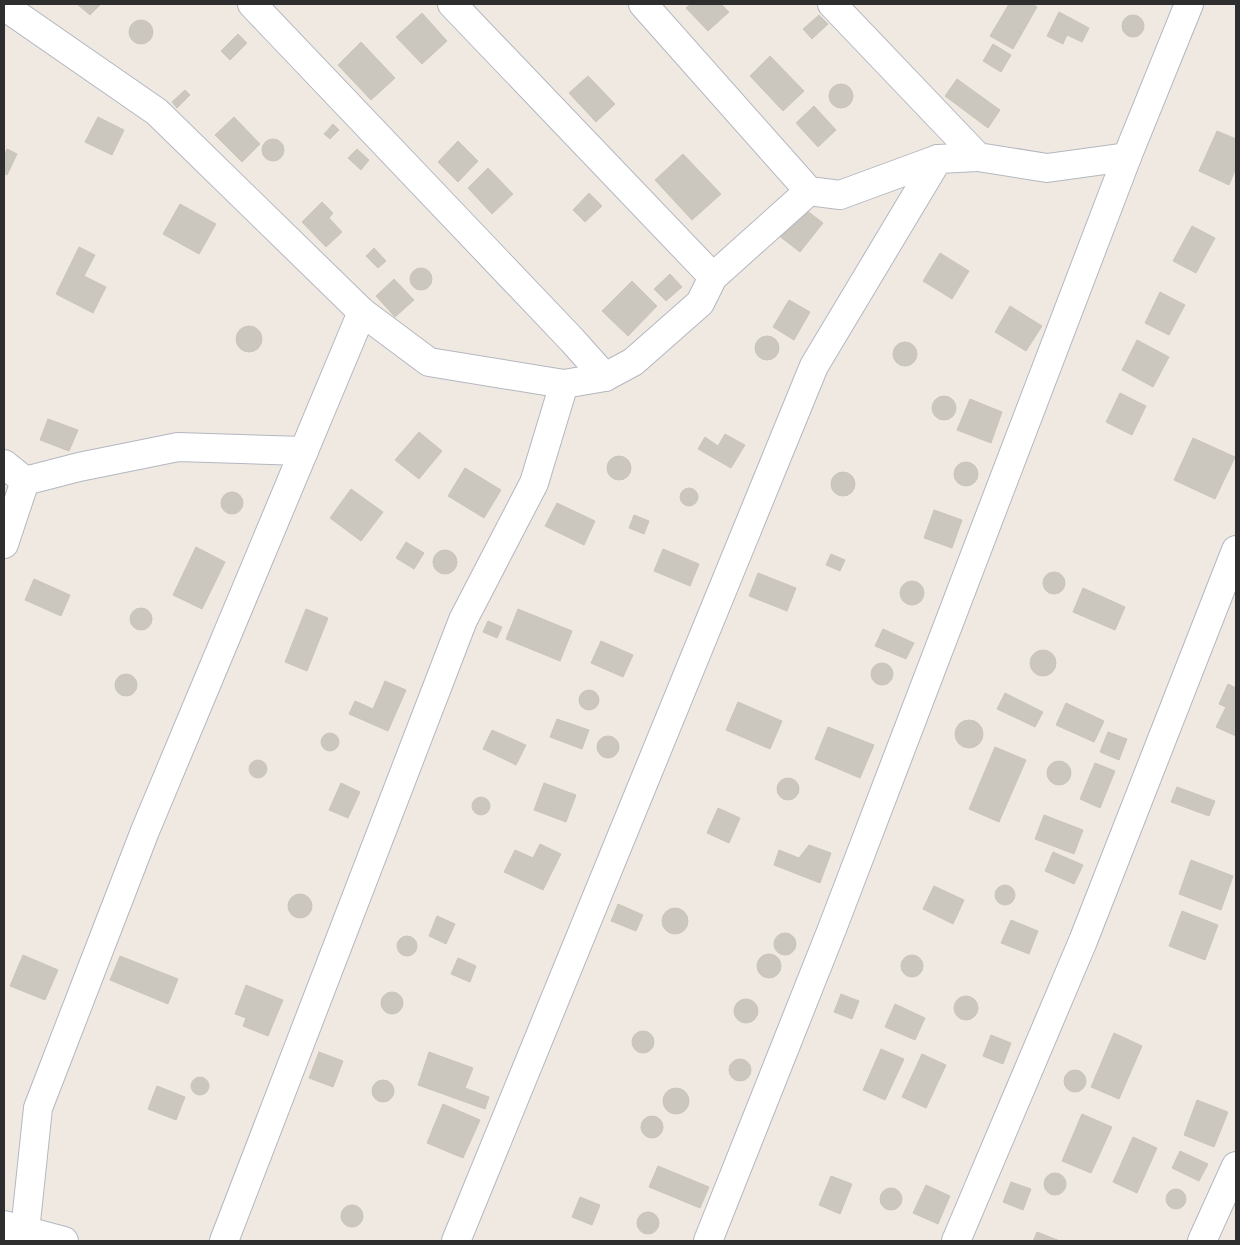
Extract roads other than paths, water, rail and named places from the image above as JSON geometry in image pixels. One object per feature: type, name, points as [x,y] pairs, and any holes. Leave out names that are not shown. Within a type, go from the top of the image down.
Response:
[{"type":"street","points":[[252,4],[605,377]]},
{"type":"street","points":[[452,4],[713,276]]},
{"type":"street","points":[[643,4],[809,191],[840,195],[938,160],[978,157],[1048,168],[1127,157]]},
{"type":"street","points":[[832,4],[978,157]]},
{"type":"street","points":[[708,1241],[832,929],[1127,157],[1189,4]]},
{"type":"street","points":[[4,6],[157,112],[362,312],[429,362],[564,384],[605,377],[634,362],[700,304],[713,276],[809,191]]},
{"type":"street","points":[[456,1241],[814,366],[938,160]]},
{"type":"street","points":[[64,1241],[14,1228],[38,1108],[145,831],[362,312]]},
{"type":"street","points":[[224,1241],[463,620],[534,484],[564,384]]},
{"type":"street","points":[[25,481],[79,467],[178,447],[304,451]]},
{"type":"street","points":[[4,464],[25,481]]},
{"type":"street","points":[[4,544],[25,481]]},
{"type":"street","points":[[956,1241],[1083,941],[1236,550]]},
{"type":"street","points":[[1202,1241],[1236,1166]]}]
